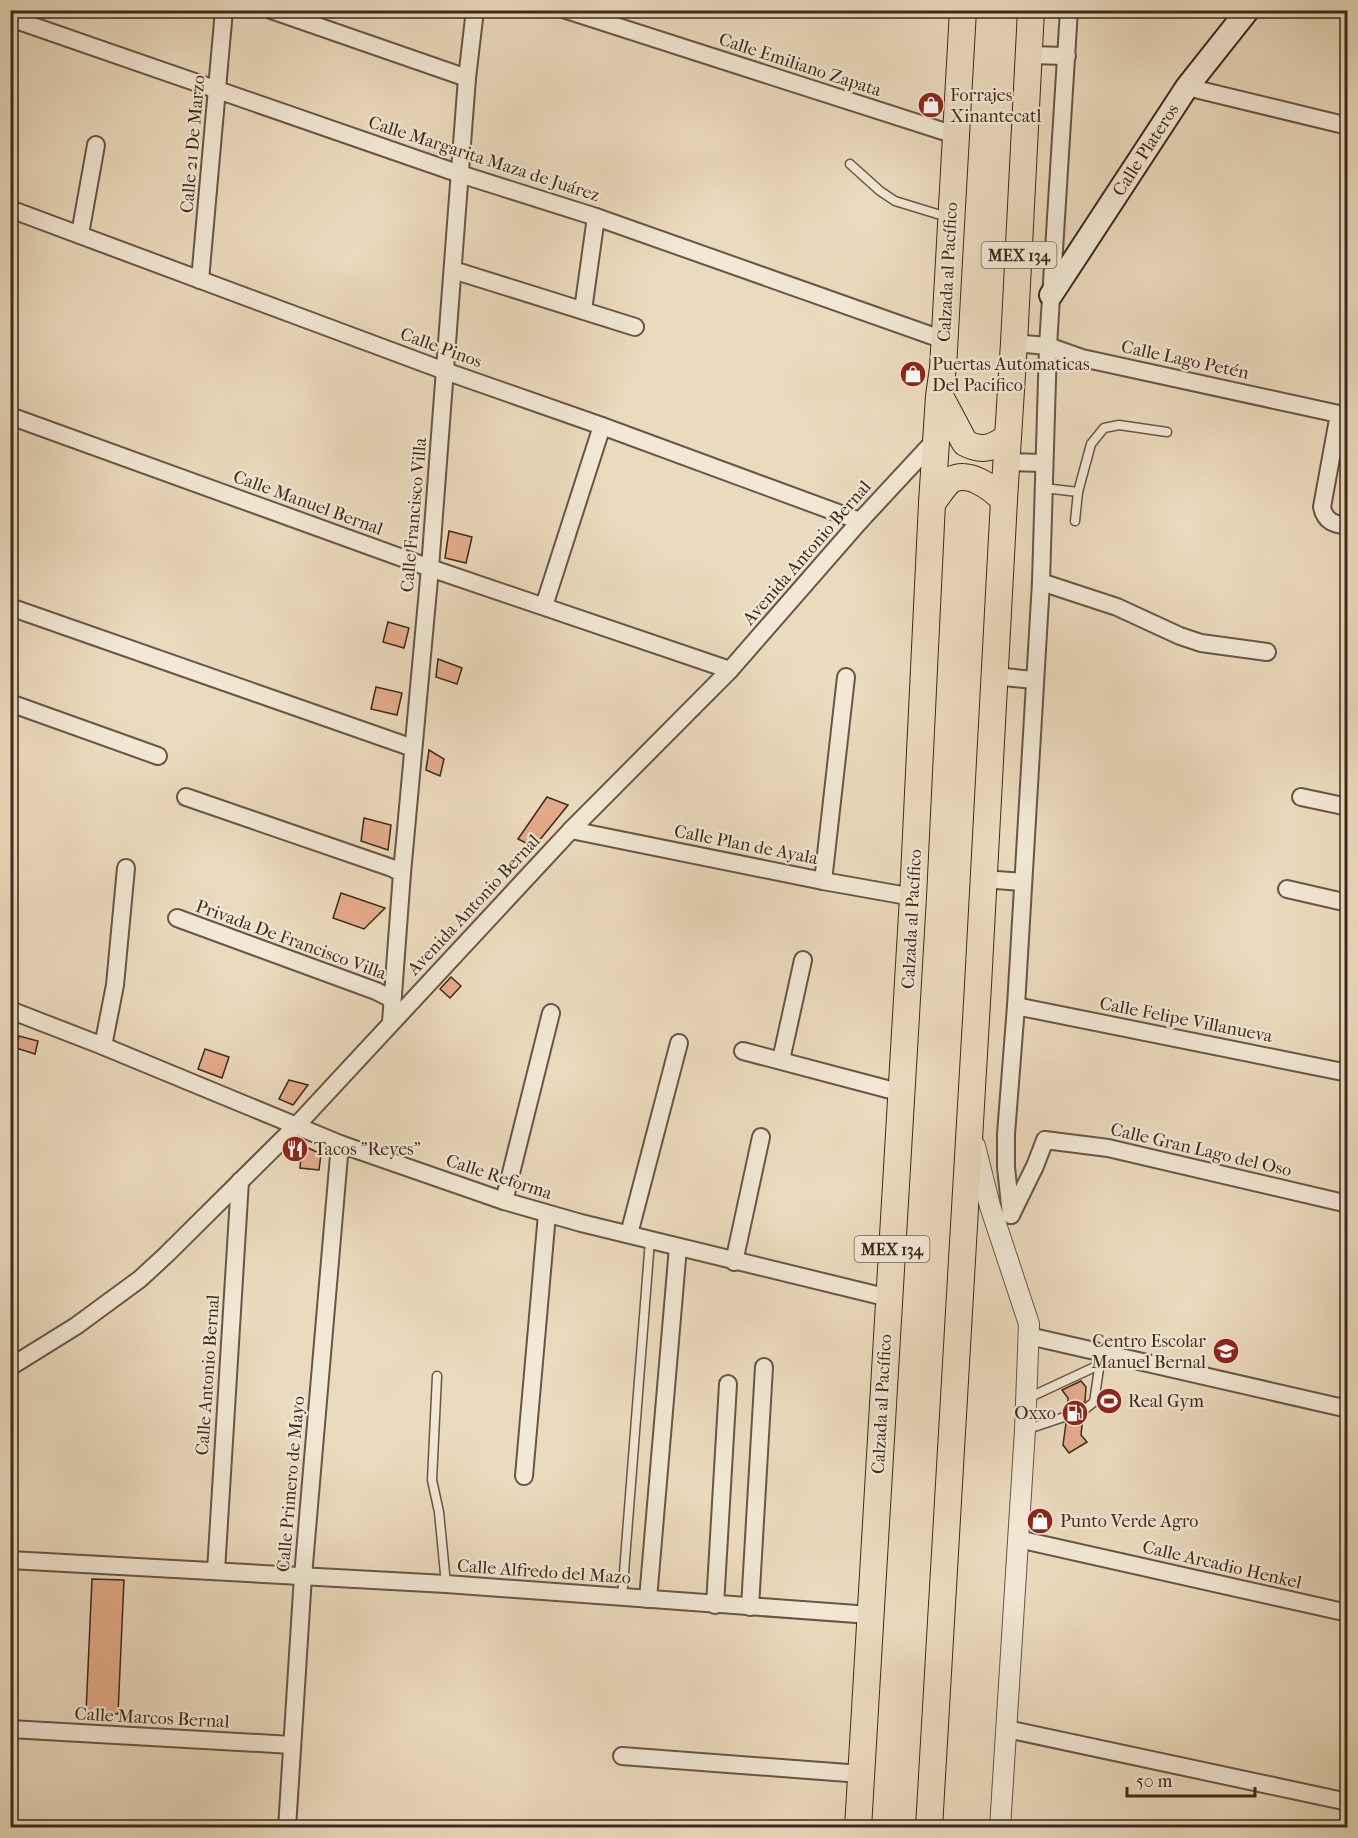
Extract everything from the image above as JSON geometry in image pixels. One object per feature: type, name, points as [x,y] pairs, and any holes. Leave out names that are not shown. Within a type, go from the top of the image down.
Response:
[{"type":"main road","name":"Calzada al Pacífico","points":[[858,1827],[914,897],[932,503],[943,368],[963,10]]},
{"type":"main road","name":"MEX 134","points":[[929,1827],[1014,343],[1030,10]]},
{"type":"main road","name":"Calle Plateros","points":[[1051,295],[1187,87],[1248,10]]},
{"type":"main road","points":[[939,396],[965,443],[979,448],[995,446],[1007,449]]},
{"type":"main road","points":[[932,503],[950,481],[957,478],[977,481],[994,490],[1004,500]]},
{"type":"street","name":"Calle 21 De Marzo","points":[[200,280],[224,10]]},
{"type":"street","points":[[271,10],[467,78]]},
{"type":"street","name":"Calle Francisco Villa","points":[[392,1022],[402,873],[430,568],[467,78],[475,10]]},
{"type":"street","name":"Calle Emiliano Zapata","points":[[566,10],[955,135]]},
{"type":"street","points":[[999,1238],[1011,1215],[1006,1167],[1006,1134],[1016,1006],[1041,582],[1048,346],[1069,10]]},
{"type":"street","name":"Calle Margarita Maza de Juárez","points":[[10,18],[460,174],[596,217],[944,340]]},
{"type":"street","points":[[1029,55],[1066,56]]},
{"type":"street","points":[[1187,87],[1347,126]]},
{"type":"street","points":[[80,234],[96,145]]},
{"type":"street","name":"Calle Pinos","points":[[10,209],[445,371],[860,521]]},
{"type":"street","points":[[583,310],[596,217]]},
{"type":"street","points":[[453,270],[635,327]]},
{"type":"street","name":"Calle Lago Petén","points":[[1014,343],[1048,346],[1082,357],[1343,415]]},
{"type":"street","points":[[1343,415],[1322,507],[1326,518],[1347,526]]},
{"type":"street","name":"Calle Manuel Bernal","points":[[10,417],[430,568],[730,670]]},
{"type":"street","points":[[544,606],[602,426]]},
{"type":"street","name":"Avenida Antonio Bernal","points":[[10,1367],[76,1326],[140,1279],[296,1126],[571,830],[730,670],[860,521],[937,438]]},
{"type":"street","points":[[1007,449],[1044,463]]},
{"type":"street","points":[[1041,582],[1117,607],[1180,636],[1202,643],[1267,652]]},
{"type":"street","points":[[10,607],[413,748]]},
{"type":"street","points":[[823,880],[846,676]]},
{"type":"street","points":[[994,676],[1034,680]]},
{"type":"street","points":[[10,703],[158,756]]},
{"type":"street","points":[[186,797],[402,873]]},
{"type":"street","points":[[1301,797],[1347,807]]},
{"type":"street","name":"Calle Plan de Ayala","points":[[571,830],[914,897]]},
{"type":"street","points":[[103,1046],[115,985],[126,868]]},
{"type":"street","points":[[983,879],[1023,882]]},
{"type":"street","points":[[1287,889],[1347,903]]},
{"type":"street","name":"Privada De Francisco Villa","points":[[177,918],[376,991],[392,999]]},
{"type":"street","points":[[781,1060],[803,960]]},
{"type":"street","name":"Calle Felipe Villanueva","points":[[1016,1006],[1347,1073]]},
{"type":"street","name":"Calle Reforma","points":[[10,1010],[340,1144],[504,1201],[734,1262],[889,1298]]},
{"type":"street","points":[[504,1201],[551,1013]]},
{"type":"street","points":[[629,1234],[679,1043]]},
{"type":"street","points":[[743,1051],[902,1093]]},
{"type":"street","points":[[970,1126],[999,1238],[1026,1312],[1029,1336],[1000,1827]]},
{"type":"street","points":[[734,1262],[761,1137]]},
{"type":"street","name":"Calle Gran Lago del Oso","points":[[1011,1215],[1045,1140],[1108,1148],[1347,1204]]},
{"type":"street","name":"Calle Primero de Mayo","points":[[287,1827],[303,1576],[340,1144]]},
{"type":"street","name":"Calle Antonio Bernal","points":[[216,1571],[240,1181]]},
{"type":"street","points":[[524,1476],[547,1214]]},
{"type":"street","points":[[648,1599],[678,1247]]},
{"type":"street","points":[[1029,1336],[1100,1359],[1347,1409]]},
{"type":"street","points":[[750,1607],[764,1367]]},
{"type":"street","points":[[715,1605],[728,1384]]},
{"type":"street","name":"Calle Arcadio Henkel","points":[[1018,1539],[1347,1613]]},
{"type":"street","name":"Calle Alfredo del Mazo","points":[[10,1560],[446,1584],[870,1615]]},
{"type":"street","name":"Calle Marcos Bernal","points":[[10,1729],[292,1745]]},
{"type":"street","points":[[1007,1729],[1347,1802]]},
{"type":"street","points":[[622,1756],[861,1774]]},
{"type":"lane","points":[[850,164],[880,192],[895,201],[950,218]]},
{"type":"lane","points":[[1075,521],[1078,492],[1091,444],[1104,428],[1119,425],[1167,432]]},
{"type":"lane","points":[[1044,488],[1078,492]]},
{"type":"lane","points":[[622,1598],[650,1240]]},
{"type":"lane","points":[[1026,1400],[1100,1359]]},
{"type":"lane","points":[[1084,1410],[1094,1402],[1100,1359]]},
{"type":"lane","points":[[437,1376],[432,1480],[439,1512],[446,1584]]},
{"type":"lane","points":[[1024,1430],[1067,1416]]},
{"type":"building","points":[[449,531],[472,537],[466,563],[445,558]]},
{"type":"building","points":[[388,622],[409,628],[404,648],[383,642]]},
{"type":"building","points":[[438,659],[462,668],[457,684],[436,677]]},
{"type":"building","points":[[376,687],[402,693],[397,715],[371,709]]},
{"type":"building","points":[[429,750],[444,759],[440,776],[426,770]]},
{"type":"building","points":[[547,797],[568,805],[534,847],[518,839]]},
{"type":"building","points":[[364,818],[391,825],[388,850],[361,841]]},
{"type":"building","points":[[341,893],[385,908],[364,929],[333,918]]},
{"type":"building","points":[[451,977],[461,986],[450,998],[440,989]]},
{"type":"building","points":[[19,1036],[38,1041],[35,1054],[16,1048]]},
{"type":"building","points":[[205,1049],[229,1057],[222,1078],[198,1069]]},
{"type":"building","points":[[289,1080],[308,1085],[293,1105],[279,1099]]},
{"type":"building","points":[[302,1145],[321,1154],[319,1170],[300,1168]]},
{"type":"building","name":"Oxxo","points":[[1081,1381],[1086,1387],[1085,1401],[1078,1410],[1083,1416],[1081,1435],[1087,1442],[1069,1453],[1063,1445],[1066,1423],[1072,1420],[1073,1415],[1067,1410],[1068,1398],[1062,1390]]},
{"type":"building","points":[[92,1579],[124,1580],[118,1714],[86,1713]]},
{"type":"place","name":"Forrajes Xinantecatl","points":[[931,105]]},
{"type":"place","name":"Puertas Automaticas Del Pacifico","points":[[913,374]]},
{"type":"place","name":"Tacos \"Reyes\"","points":[[295,1149]]},
{"type":"place","name":"Centro Escolar Manuel Bernal","points":[[1226,1351]]},
{"type":"place","name":"Real Gym","points":[[1109,1401]]},
{"type":"place","name":"Oxxo","points":[[1075,1413]]},
{"type":"place","name":"Punto Verde Agro","points":[[1040,1521]]}]
